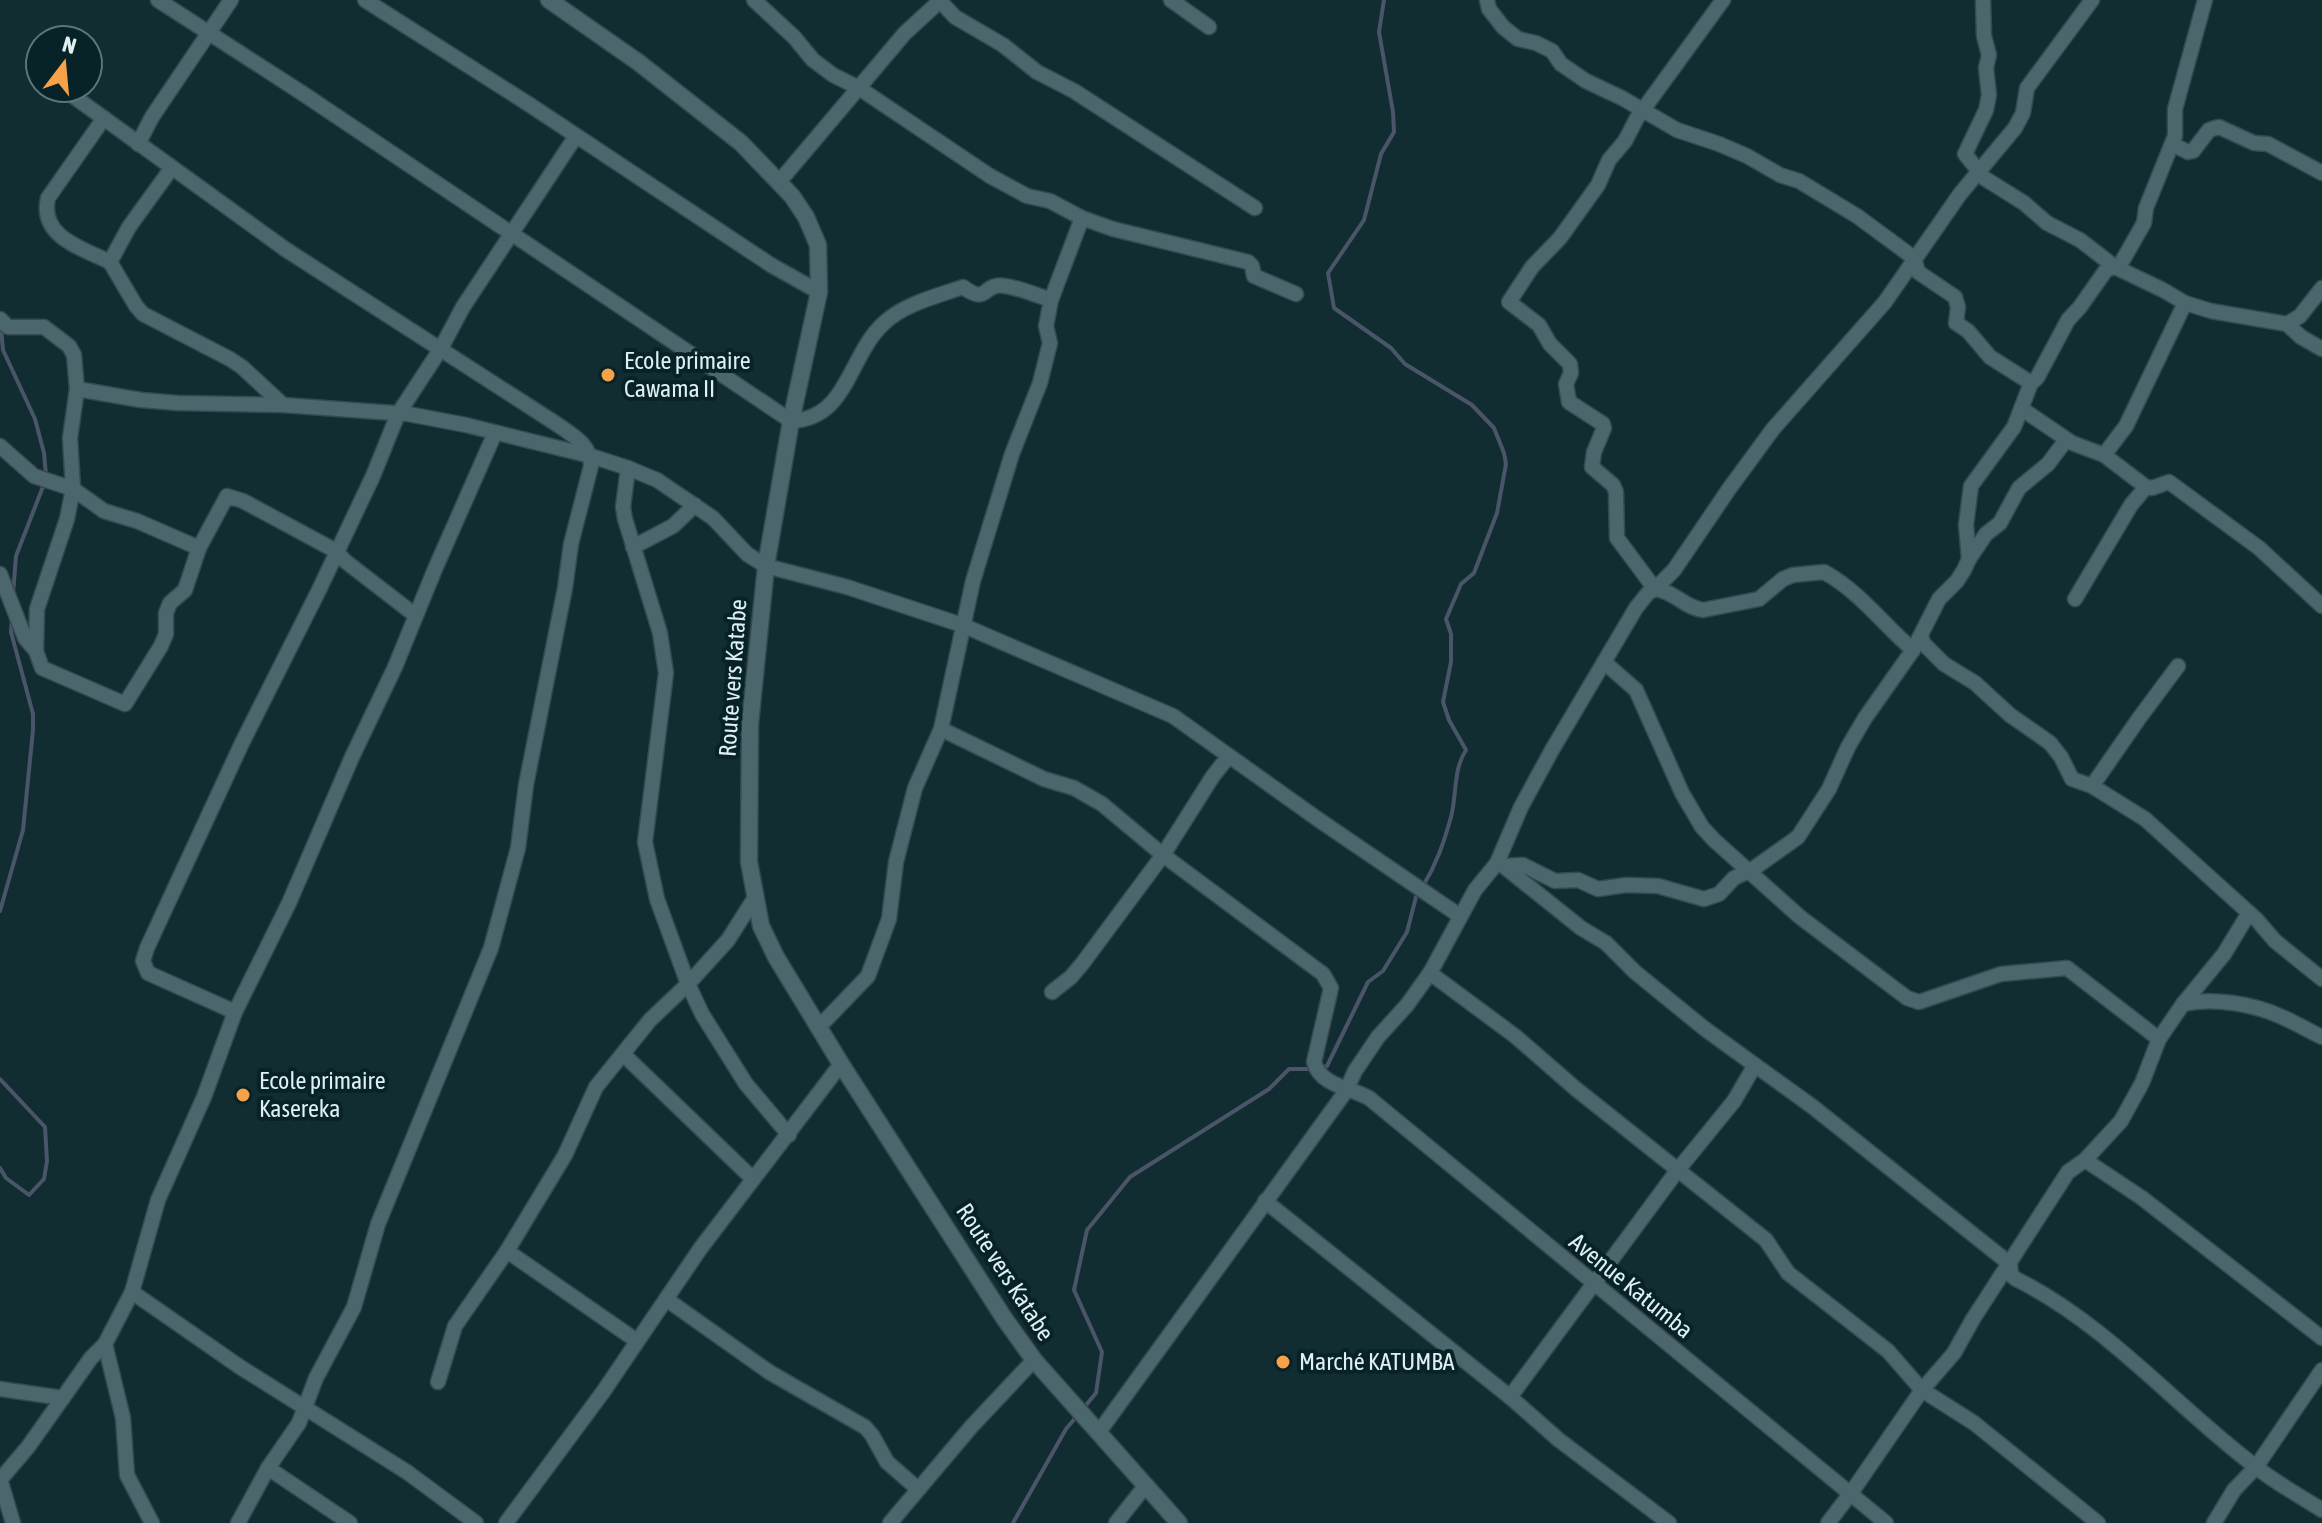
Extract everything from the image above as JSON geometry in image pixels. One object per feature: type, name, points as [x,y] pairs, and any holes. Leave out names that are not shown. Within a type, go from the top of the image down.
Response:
[{"type":"street","points":[[158,0],[791,421],[808,421],[826,410],[875,332],[897,312],[963,287],[980,296],[997,285],[1006,286],[1051,300]]},
{"type":"street","points":[[138,144],[152,117],[231,0]]},
{"type":"street","points":[[365,0],[771,265],[819,292]]},
{"type":"street","name":"Route vers Katabe","points":[[549,0],[693,103],[741,143],[799,206],[818,245],[819,292],[791,421],[766,566],[750,724],[749,862],[761,926],[776,957],[841,1064],[1004,1318],[1034,1360],[1179,1523]]},
{"type":"street","points":[[754,0],[794,37],[813,60],[837,78],[859,88],[990,176],[1027,196],[1050,201],[1082,218],[1113,229],[1248,262],[1254,276],[1296,294]]},
{"type":"street","points":[[1171,0],[1209,27]]},
{"type":"street","points":[[1487,0],[1498,22],[1518,39],[1550,50],[1561,64],[1579,77],[1677,130],[1733,150],[1780,175],[1799,181],[1857,216],[1914,258],[1918,272],[1955,297],[1958,307],[1956,323],[1968,331],[1990,357],[2031,383]]},
{"type":"street","points":[[1723,0],[1609,160],[1598,185],[1560,238],[1532,267],[1509,302],[1539,325],[1553,348],[1570,364],[1571,373],[1566,387],[1569,402],[1603,424],[1592,467],[1613,485],[1616,492],[1617,538],[1655,589],[1665,591],[1694,609],[1703,610],[1759,599],[1783,579],[1793,575],[1824,572],[1875,611],[1892,632],[1913,650]]},
{"type":"street","points":[[1983,0],[1984,36],[1989,55],[1986,68],[1989,95],[1986,110],[1965,154],[1984,178],[2024,203],[2047,223],[2080,240],[2115,267],[2185,303],[2224,314],[2287,324],[2300,316],[2322,288]]},
{"type":"street","points":[[1094,1426],[1346,1091],[1355,1071],[1378,1037],[1430,973],[1460,916],[1501,864],[1529,792],[1636,608],[1674,570],[1773,429],[1885,302],[1979,171],[2015,128],[2023,113],[2027,88],[2092,0]]},
{"type":"street","points":[[1969,559],[1966,517],[1971,486],[2014,427],[2031,383],[2037,378],[2068,320],[2106,270],[2120,265],[2144,223],[2146,208],[2172,144],[2175,109],[2205,0]]},
{"type":"street","points":[[779,182],[915,21],[940,1],[955,17],[1003,45],[1037,72],[1074,91],[1255,208]]},
{"type":"street","points":[[84,104],[285,249],[555,423],[586,447],[591,456],[571,544],[561,611],[526,785],[518,848],[491,948],[378,1224],[354,1307],[316,1378],[306,1409],[268,1468],[238,1523]]},
{"type":"street","points":[[104,118],[48,198],[46,209],[51,227],[70,243],[110,262],[143,314],[230,359],[283,405]]},
{"type":"street","points":[[2172,144],[2190,152],[2212,128],[2219,127],[2254,143],[2268,144],[2322,173]]},
{"type":"street","points":[[235,1012],[148,973],[144,970],[144,956],[242,743],[309,613],[373,476],[398,414],[440,350],[463,307],[576,136]]},
{"type":"street","points":[[110,262],[129,227],[171,169]]},
{"type":"street","points":[[819,1027],[868,976],[889,919],[896,862],[915,788],[941,729],[962,625],[1012,454],[1040,383],[1050,343],[1046,326],[1051,300],[1082,218]]},
{"type":"street","points":[[2104,455],[2126,426],[2185,303]]},
{"type":"street","points":[[0,319],[8,327],[44,327],[69,346],[74,355],[77,389],[70,438],[73,489],[67,519],[37,609],[36,651]]},
{"type":"street","points":[[2287,324],[2291,330],[2322,349]]},
{"type":"street","points":[[77,389],[178,403],[283,405],[398,414],[466,425],[628,468],[657,480],[695,505],[713,518],[747,554],[766,566],[847,587],[962,625],[1147,702],[1199,733],[1460,916]]},
{"type":"street","points":[[2022,409],[2066,440],[2104,455],[2146,487],[2169,482],[2259,548],[2322,606]]},
{"type":"street","points":[[13,1523],[0,1480],[28,1447],[91,1358],[105,1344],[132,1292],[158,1200],[204,1097],[235,1012],[289,903],[395,667],[495,433]]},
{"type":"street","points":[[1501,864],[1523,865],[1555,881],[1578,880],[1598,889],[1626,885],[1658,886],[1704,899],[1719,894],[1734,878],[1798,837],[1829,789],[1865,718],[1913,650],[1939,599],[1957,581],[1986,534],[2000,523],[2019,488],[2048,464],[2066,440]]},
{"type":"street","points":[[0,446],[34,476],[73,489],[104,511],[137,521],[199,548]]},
{"type":"street","points":[[628,468],[623,507],[660,633],[666,673],[645,842],[657,899],[702,1014],[746,1084],[789,1135]]},
{"type":"street","points":[[2075,599],[2131,505],[2146,487]]},
{"type":"street","points":[[0,574],[25,638],[36,651],[42,668],[125,704],[161,646],[166,634],[166,613],[170,603],[185,590],[199,548],[225,497],[230,496],[336,551],[415,615]]},
{"type":"street","points":[[633,547],[673,526],[695,505]]},
{"type":"street","points":[[1921,635],[1923,643],[1944,664],[1975,683],[2010,715],[2050,743],[2072,779],[2092,786],[2145,819],[2249,913],[2275,941],[2322,979]]},
{"type":"street","points":[[1604,662],[1636,690],[1666,761],[1702,827],[1747,872],[1800,917],[1909,1000],[1919,1002],[2007,972],[2067,968],[2159,1039]]},
{"type":"street","points":[[2092,786],[2178,666]]},
{"type":"street","points":[[941,729],[1044,779],[1082,792],[1109,809],[1163,855]]},
{"type":"street","points":[[1052,992],[1071,977],[1163,855],[1229,756]]},
{"type":"street","name":"Avenue Katumba","points":[[1163,855],[1323,974],[1331,988],[1315,1069],[1346,1091],[1369,1098],[1886,1523]]},
{"type":"street","points":[[1501,864],[1581,928],[1606,943],[1635,972],[1705,1029],[1824,1115],[2010,1264],[2011,1275],[2016,1279],[2057,1301],[2102,1335],[2256,1467],[2322,1510]]},
{"type":"street","points":[[438,1382],[455,1326],[507,1251],[565,1155],[596,1087],[650,1020],[728,940],[754,899]]},
{"type":"street","points":[[1828,1523],[1922,1390],[1954,1353],[2068,1172],[2085,1160],[2121,1121],[2142,1083],[2159,1039],[2224,954],[2249,913]]},
{"type":"street","points":[[1430,973],[1515,1036],[1677,1171],[1766,1240],[1788,1273],[1888,1351],[1922,1390],[1974,1423],[2098,1523]]},
{"type":"street","points":[[2183,1004],[2213,1002],[2257,1008],[2322,1037]]},
{"type":"street","points":[[623,1054],[753,1179]]},
{"type":"street","points":[[506,1523],[753,1179],[841,1064]]},
{"type":"street","points":[[1510,1397],[1677,1171],[1734,1101],[1755,1065]]},
{"type":"street","points":[[2085,1160],[2142,1198],[2322,1338]]},
{"type":"street","points":[[1265,1201],[1510,1397],[1559,1440],[1669,1523]]},
{"type":"street","points":[[507,1251],[637,1341]]},
{"type":"street","points":[[132,1292],[208,1346],[407,1472],[476,1523]]},
{"type":"street","points":[[666,1299],[769,1372],[865,1427],[887,1462],[918,1489]]},
{"type":"street","points":[[105,1344],[123,1418],[127,1475],[152,1523]]},
{"type":"street","points":[[890,1523],[1034,1360]]},
{"type":"street","points":[[2214,1523],[2234,1490],[2256,1467],[2322,1370]]},
{"type":"street","points":[[0,1389],[63,1398]]},
{"type":"street","points":[[268,1468],[350,1523]]},
{"type":"street","points":[[1116,1523],[1146,1485]]},
{"type":"waterway","points":[[1384,0],[1379,32],[1394,132],[1381,154],[1364,220],[1328,273],[1334,308],[1391,348],[1405,364],[1472,405],[1494,428],[1506,464],[1497,513],[1474,573],[1461,584],[1446,619],[1451,634],[1451,662],[1443,702],[1466,750],[1459,766],[1446,835],[1423,886]]},
{"type":"waterway","points":[[1,329],[3,350],[35,419],[46,475]]},
{"type":"waterway","points":[[13,594],[16,556],[44,484]]},
{"type":"waterway","points":[[0,911],[23,830],[33,730],[33,714],[11,632],[12,618]]},
{"type":"waterway","points":[[1082,1410],[1096,1393],[1102,1352],[1074,1290],[1087,1230],[1130,1177],[1269,1089],[1289,1069],[1327,1066],[1368,982],[1383,971],[1407,932],[1417,893]]},
{"type":"waterway","points":[[0,1079],[45,1127],[47,1161],[44,1179],[29,1195],[6,1178],[0,1168]]},
{"type":"waterway","points":[[1013,1523],[1066,1429],[1077,1416]]},
{"type":"place","name":"Ecole primaire Cawama II","points":[[608,375]]},
{"type":"place","name":"Ecole primaire Kasereka","points":[[243,1095]]},
{"type":"place","name":"Marché KATUMBA","points":[[1283,1362]]}]
